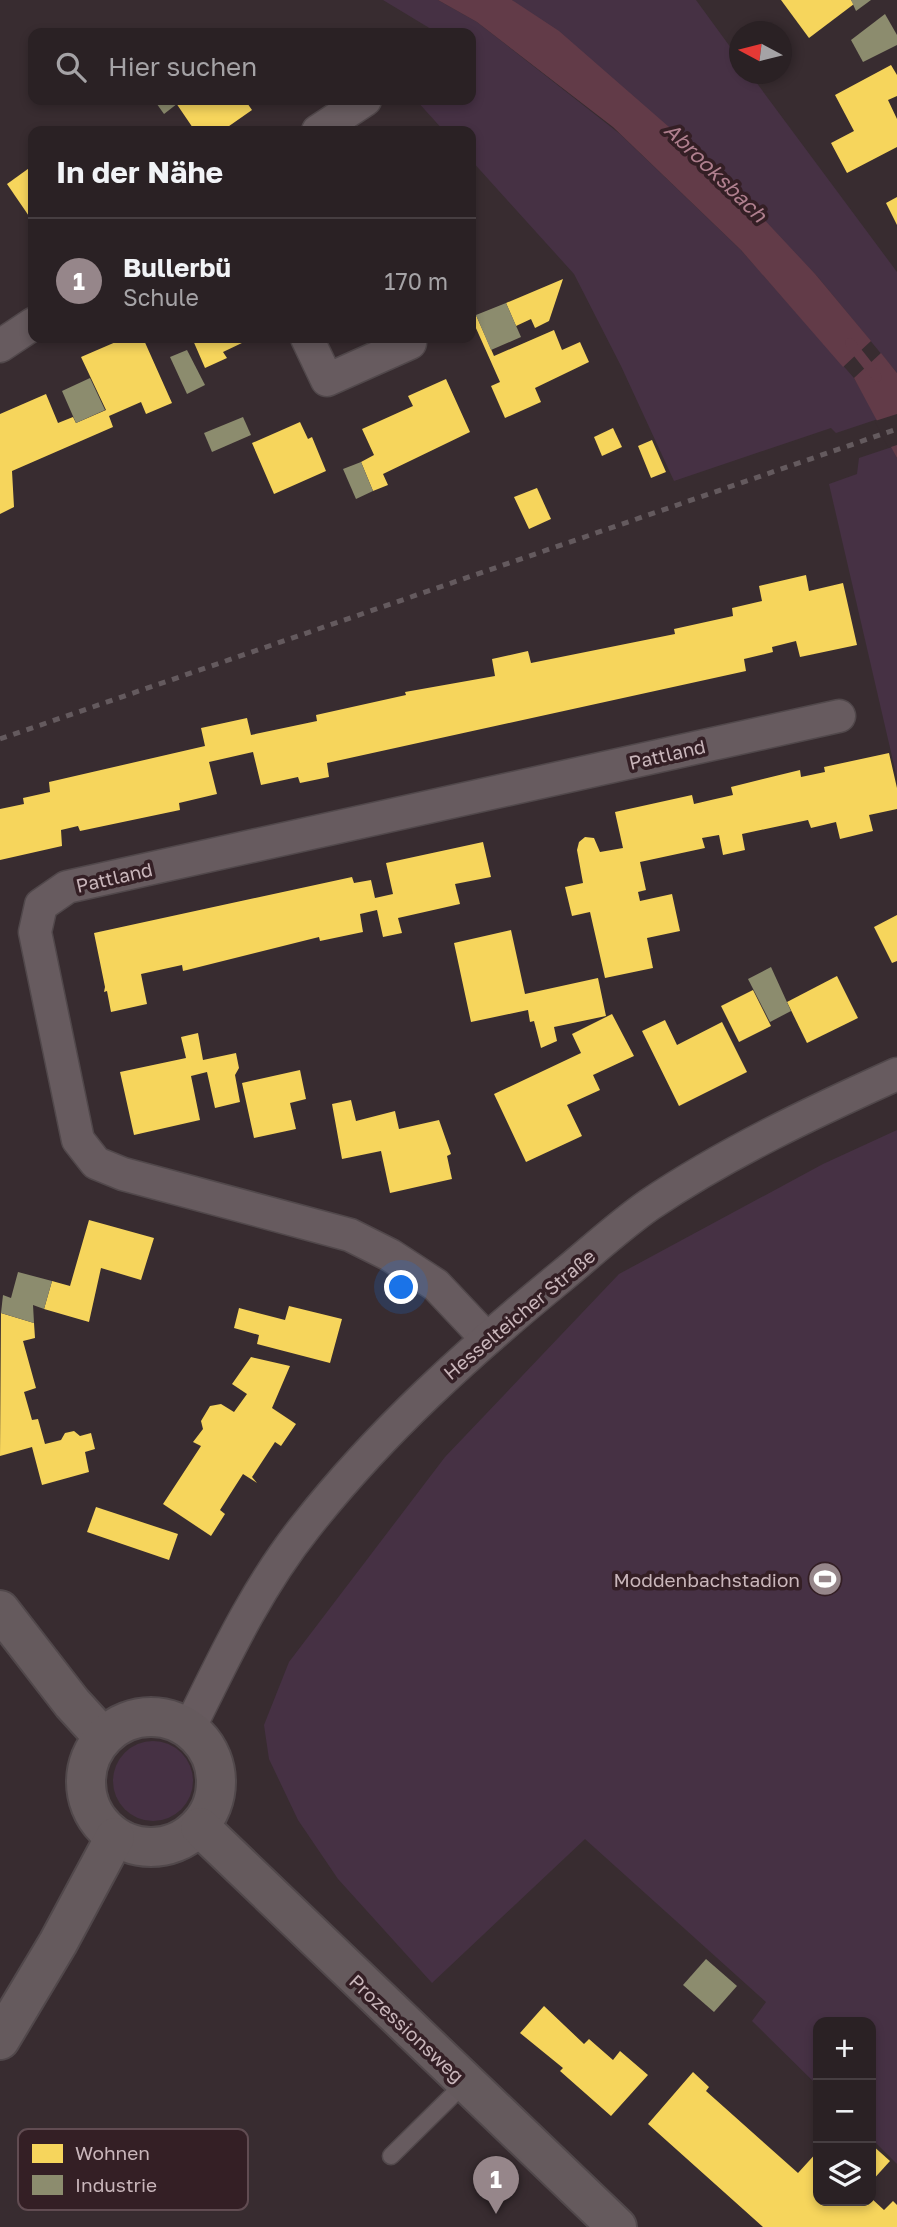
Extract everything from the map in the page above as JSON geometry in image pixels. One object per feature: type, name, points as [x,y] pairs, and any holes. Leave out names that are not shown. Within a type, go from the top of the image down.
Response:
[{"type":"street","points":[[326,126],[357,105]]},
{"type":"street","points":[[0,346],[28,327]]},
{"type":"street","points":[[309,343],[327,380],[410,343]]},
{"type":"street","name":"Pattland","points":[[486,1338],[436,1285],[390,1255],[350,1235],[123,1174],[96,1163],[78,1140],[65,1083],[34,932],[41,905],[66,887],[839,716]]},
{"type":"street","name":"Hesselteicher Straße","points":[[190,1727],[244,1618],[305,1526],[396,1424],[486,1338],[649,1206],[733,1156],[839,1100],[897,1074]]},
{"type":"street","points":[[0,1611],[64,1693],[103,1737]]},
{"type":"street","points":[[160,1716],[190,1727],[213,1756],[217,1794],[200,1827],[175,1844],[144,1848],[115,1838],[95,1817],[86,1790],[89,1762],[103,1737],[129,1720],[160,1716]]},
{"type":"street","name":"Prozessionsweg","points":[[200,1827],[617,2227]]},
{"type":"street","points":[[0,2040],[58,1943],[115,1838]]},
{"type":"lane","points":[[391,2156],[465,2083]]},
{"type":"shaded area","points":[[383,0],[438,0],[477,22],[620,134],[741,250],[854,378],[878,419],[836,433],[831,428],[674,481],[621,366],[574,274],[476,166],[476,126],[439,126],[421,105],[476,105],[476,28],[429,28]]},
{"type":"shaded area","points":[[512,0],[696,0],[729,45],[729,84],[757,84],[897,272],[897,373],[816,275]]},
{"type":"shaded area","points":[[892,447],[897,458],[897,778],[829,484],[857,474],[859,458]]},
{"type":"shaded area","points":[[897,1130],[897,2164],[876,2143],[876,2017],[813,2017],[813,2081],[752,2021],[766,2002],[585,1839],[432,1983],[338,1879],[298,1820],[269,1759],[264,1725],[289,1662],[445,1457],[619,1274],[823,1164]]},
{"type":"shaded area","points":[[153,1741],[168,1744],[181,1753],[190,1766],[193,1781],[190,1796],[181,1809],[168,1818],[153,1821],[138,1818],[125,1809],[116,1796],[113,1781],[116,1766],[125,1753],[138,1744]]},
{"type":"water","points":[[438,0],[512,0],[559,31],[716,168],[816,275],[871,341],[843,367],[741,250],[613,127],[477,22]]},
{"type":"water","points":[[881,353],[897,373],[897,458],[854,378]]},
{"type":"pier","points":[[897,414],[897,445],[888,448],[875,421]]},
{"type":"building: Wohnen","points":[[781,0],[851,0],[854,4],[809,38]]},
{"type":"building: Wohnen","points":[[891,65],[897,75],[897,96],[888,100],[897,119],[897,147],[847,173],[831,143],[854,131],[835,95]]},
{"type":"building: Wohnen","points":[[177,105],[248,105],[252,110],[229,126],[192,126]]},
{"type":"building: Wohnen","points":[[28,169],[28,215],[7,184]]},
{"type":"building: Wohnen","points":[[897,197],[897,225],[886,203]]},
{"type":"building: Wohnen","points":[[563,279],[549,321],[535,328],[531,319],[516,326],[506,303]]},
{"type":"building: Wohnen","points":[[476,315],[494,356],[554,330],[562,350],[580,342],[589,362],[535,388],[541,402],[505,418],[491,386],[500,382],[476,328]]},
{"type":"building: Wohnen","points":[[113,343],[145,343],[172,403],[146,414],[141,402],[109,416],[113,427],[12,471],[14,507],[0,514],[0,414],[46,394],[58,423],[73,417],[76,423],[106,410],[81,357]]},
{"type":"building: Wohnen","points":[[194,343],[242,343],[223,352],[227,358],[205,368]]},
{"type":"building: Wohnen","points":[[446,379],[470,432],[383,474],[388,485],[373,491],[361,462],[374,455],[362,429],[413,406],[408,396]]},
{"type":"building: Wohnen","points":[[300,422],[308,439],[312,437],[326,471],[274,494],[252,443]]},
{"type":"building: Wohnen","points":[[613,428],[622,447],[602,456],[594,437]]},
{"type":"building: Wohnen","points":[[652,440],[666,472],[651,478],[638,446]]},
{"type":"building: Wohnen","points":[[537,488],[551,519],[529,529],[514,497]]},
{"type":"building: Wohnen","points":[[806,575],[809,591],[843,583],[857,645],[800,657],[796,641],[772,647],[773,652],[744,659],[746,671],[327,763],[329,777],[300,783],[298,777],[261,785],[253,752],[209,762],[217,794],[179,803],[180,810],[80,831],[78,826],[61,830],[62,846],[0,860],[0,809],[24,804],[23,798],[50,792],[49,782],[205,746],[201,728],[247,718],[251,735],[317,721],[316,715],[406,695],[405,692],[495,676],[492,659],[528,651],[531,663],[675,634],[674,629],[733,616],[732,608],[762,601],[759,586]]},
{"type":"building: Wohnen","points":[[889,753],[897,788],[897,809],[869,815],[873,831],[840,839],[836,822],[811,828],[808,820],[742,834],[745,850],[723,855],[719,835],[702,838],[705,848],[640,862],[646,890],[638,892],[640,901],[672,894],[680,931],[647,938],[653,968],[605,978],[590,912],[572,916],[565,887],[583,883],[577,850],[579,842],[585,837],[594,838],[600,852],[623,848],[615,812],[692,795],[694,804],[733,795],[731,787],[800,770],[801,777],[825,772],[824,767]]},
{"type":"building: Wohnen","points":[[483,842],[491,877],[455,884],[460,904],[398,918],[402,933],[383,937],[377,910],[360,914],[363,932],[320,941],[319,937],[183,971],[182,965],[141,974],[147,1004],[111,1012],[107,991],[104,992],[94,933],[352,877],[354,883],[371,880],[375,898],[393,894],[386,863]]},
{"type":"building: Wohnen","points":[[897,915],[897,961],[892,963],[874,927]]},
{"type":"building: Wohnen","points":[[511,930],[525,994],[598,978],[606,1016],[554,1027],[557,1041],[541,1048],[534,1021],[530,1022],[528,1010],[471,1022],[454,943]]},
{"type":"building: Wohnen","points":[[837,976],[858,1018],[807,1043],[787,1002]]},
{"type":"building: Wohnen","points":[[753,990],[771,1026],[739,1042],[721,1006]]},
{"type":"building: Wohnen","points":[[612,1014],[634,1056],[593,1075],[600,1090],[567,1105],[582,1136],[526,1162],[494,1094],[581,1053],[572,1034]]},
{"type":"building: Wohnen","points":[[665,1020],[677,1045],[722,1022],[747,1072],[679,1106],[642,1031]]},
{"type":"building: Wohnen","points":[[198,1033],[203,1060],[236,1053],[239,1068],[235,1075],[240,1102],[215,1108],[207,1072],[191,1076],[200,1120],[134,1135],[120,1072],[186,1058],[181,1037]]},
{"type":"building: Wohnen","points":[[300,1070],[306,1099],[290,1103],[296,1129],[254,1138],[242,1083]]},
{"type":"building: Wohnen","points":[[351,1100],[356,1121],[395,1111],[399,1129],[439,1120],[451,1154],[447,1156],[452,1179],[390,1193],[381,1151],[342,1159],[332,1104]]},
{"type":"building: Wohnen","points":[[89,1220],[154,1238],[141,1280],[101,1268],[89,1322],[44,1309],[52,1281],[70,1286]]},
{"type":"building: Wohnen","points":[[289,1306],[342,1319],[330,1363],[257,1344],[259,1335],[234,1328],[239,1308],[285,1320]]},
{"type":"building: Wohnen","points":[[1,1313],[34,1323],[35,1338],[23,1341],[36,1388],[24,1392],[32,1420],[38,1419],[45,1444],[61,1440],[65,1433],[74,1431],[80,1436],[91,1433],[95,1449],[85,1452],[89,1472],[42,1485],[32,1447],[0,1456]]},
{"type":"building: Wohnen","points":[[251,1357],[290,1366],[272,1408],[296,1424],[281,1446],[275,1442],[252,1477],[257,1483],[243,1474],[220,1510],[225,1514],[211,1536],[163,1504],[201,1446],[193,1442],[203,1429],[201,1421],[210,1406],[221,1404],[234,1412],[247,1394],[232,1384]]},
{"type":"building: Wohnen","points":[[96,1507],[178,1534],[169,1560],[87,1532]]},
{"type":"building: Wohnen","points":[[544,2006],[584,2044],[589,2039],[613,2060],[620,2051],[648,2075],[611,2116],[560,2071],[563,2068],[520,2033]]},
{"type":"building: Wohnen","points":[[693,2072],[709,2087],[706,2091],[798,2173],[813,2156],[813,2206],[876,2206],[876,2203],[884,2210],[893,2201],[897,2205],[897,2227],[763,2227],[648,2124]]},
{"type":"building: Wohnen","points":[[876,2148],[890,2161],[876,2176]]},
{"type":"building: Industrie","points":[[851,0],[871,0],[856,11]]},
{"type":"building: Industrie","points":[[885,14],[897,35],[897,45],[863,62],[851,40]]},
{"type":"building: Industrie","points":[[158,105],[176,105],[164,114]]},
{"type":"building: Industrie","points":[[506,303],[521,337],[491,350],[476,315]]},
{"type":"building: Industrie","points":[[187,350],[205,385],[187,394],[170,357]]},
{"type":"building: Industrie","points":[[90,378],[105,410],[76,423],[62,391]]},
{"type":"building: Industrie","points":[[243,417],[251,435],[212,452],[204,433]]},
{"type":"building: Industrie","points":[[361,462],[373,491],[356,499],[343,469]]},
{"type":"building: Industrie","points":[[771,967],[791,1011],[770,1022],[748,979]]},
{"type":"building: Industrie","points":[[18,1272],[52,1281],[44,1309],[33,1305],[34,1323],[1,1313],[3,1295],[11,1298]]},
{"type":"building: Industrie","points":[[706,1959],[737,1986],[714,2012],[683,1985]]},
{"type":"waterway","name":"Abrooksbach","points":[[850,343],[877,377]]},
{"type":"railway","points":[[0,739],[897,429]]},
{"type":"place","name":"Moddenbachstadion","points":[[825,1579]]},
{"type":"place","name":"Bullerbü","points":[[496,2214]]}]
